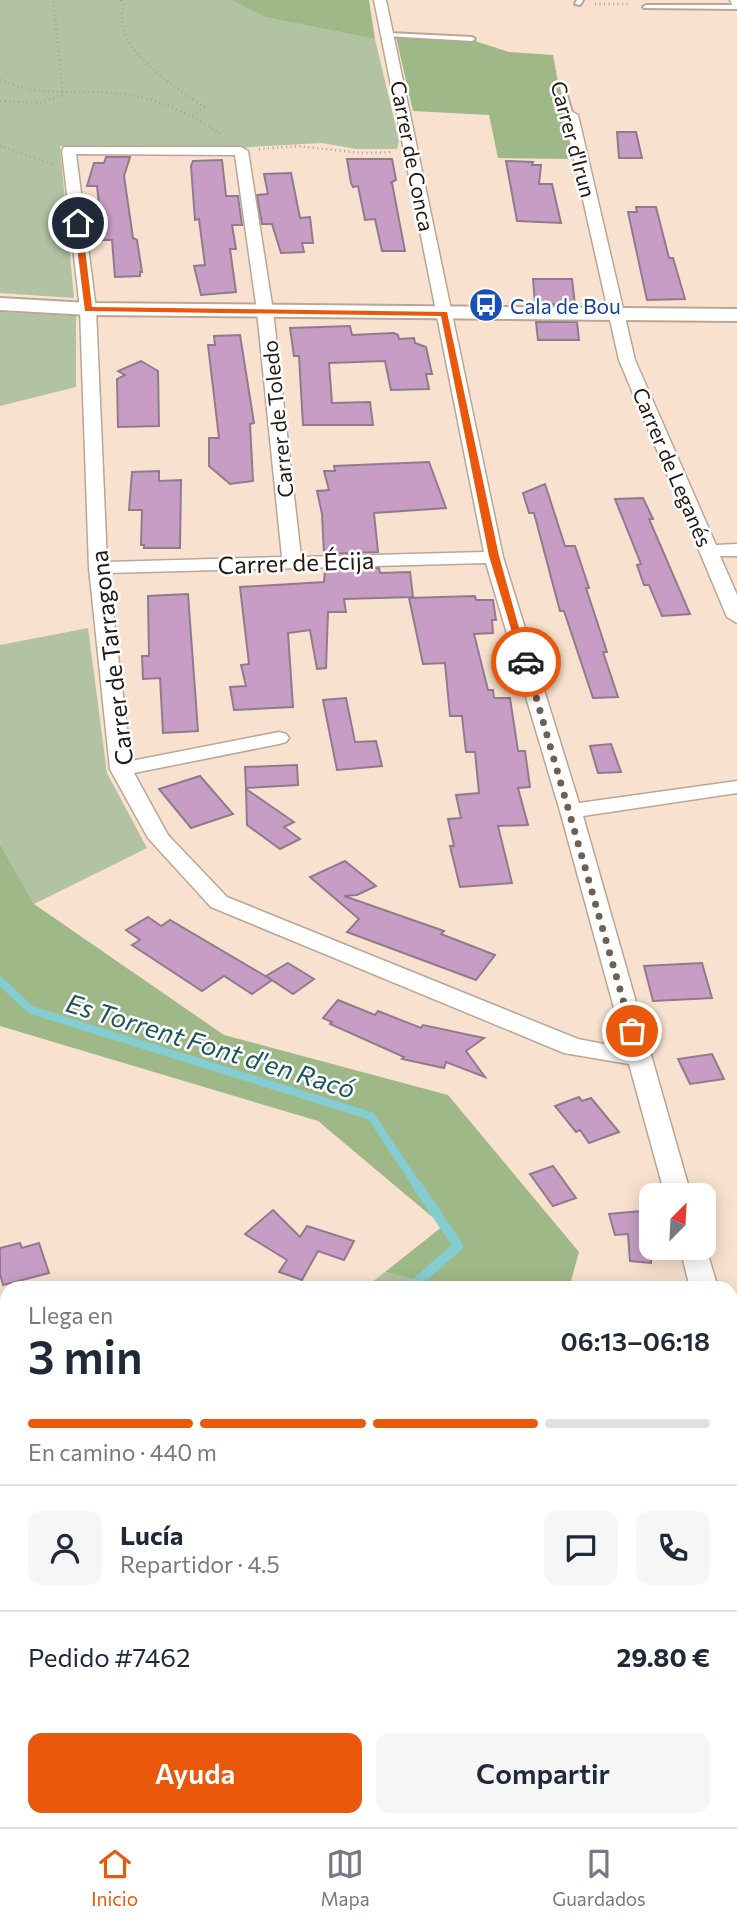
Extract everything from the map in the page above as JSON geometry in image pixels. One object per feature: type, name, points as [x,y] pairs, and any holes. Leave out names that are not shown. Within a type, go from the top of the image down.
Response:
[{"type":"street","name":"Carrer de Conca","points":[[380,0],[494,556],[571,811],[675,1183]]},
{"type":"street","name":"Carrer d'Irun","points":[[571,115],[615,314]]},
{"type":"street","name":"Carrer de Tarragona","points":[[241,151],[69,150],[88,309],[98,568],[121,769],[159,838],[219,902],[573,1047],[624,1056],[639,1055]]},
{"type":"street","name":"Carrer de Toledo","points":[[241,151],[265,311],[292,563]]},
{"type":"street","points":[[0,304],[88,309],[737,316]]},
{"type":"street","name":"Carrer de Leganés","points":[[615,314],[627,360],[737,617]]},
{"type":"street","points":[[709,551],[737,550]]},
{"type":"street","name":"Carrer de Écija","points":[[98,568],[494,556]]},
{"type":"street","points":[[121,769],[279,738]]},
{"type":"street","points":[[571,811],[737,788]]},
{"type":"street","points":[[696,1260],[702,1281]]},
{"type":"lane","points":[[646,7],[736,4]]},
{"type":"lane","points":[[388,35],[472,39]]},
{"type":"lane","name":"Carrer d'Irun","points":[[561,85],[571,115]]},
{"type":"path","points":[[52,0],[63,95]]},
{"type":"path","points":[[121,0],[124,5],[118,20],[124,37],[143,60],[204,107],[192,116]]},
{"type":"path","points":[[579,2],[639,4],[646,7]]},
{"type":"path","name":"Carrer d'Irun","points":[[460,52],[486,59],[515,58],[554,68],[561,85]]},
{"type":"path","points":[[0,80],[40,94],[124,94],[209,124],[241,151],[297,146],[362,153],[412,152]]},
{"type":"path","points":[[0,101],[41,103],[63,95]]},
{"type":"path","points":[[0,146],[72,171]]},
{"type":"green space","points":[[0,0],[231,0],[264,17],[375,39],[399,140],[397,149],[356,149],[322,143],[234,148],[60,146],[74,298],[0,293]]},
{"type":"green space","points":[[231,0],[369,0],[375,39],[264,17]]},
{"type":"green space","points":[[396,37],[475,41],[509,52],[553,55],[572,159],[498,158],[489,115],[413,111]]},
{"type":"green space","points":[[0,312],[76,316],[76,387],[0,406]]},
{"type":"green space","points":[[88,628],[107,773],[147,848],[34,904],[0,844],[0,645]]},
{"type":"green space","points":[[0,844],[34,904],[224,1035],[448,1095],[579,1252],[571,1281],[421,1281],[385,1272],[443,1226],[318,1121],[0,1026]]},
{"type":"green space","points":[[385,1272],[421,1281],[373,1281]]},
{"type":"building","points":[[617,132],[636,132],[642,158],[619,158]]},
{"type":"building","points":[[106,157],[130,157],[124,176],[133,238],[137,240],[142,272],[140,276],[115,277],[112,240],[103,240],[97,186],[87,186],[94,163],[104,163]]},
{"type":"building","points":[[347,159],[392,159],[396,180],[390,183],[405,251],[382,251],[375,219],[365,220],[358,186],[353,187],[351,183]]},
{"type":"building","points":[[222,160],[226,196],[238,196],[242,225],[232,225],[236,249],[230,249],[236,292],[201,295],[194,266],[205,265],[199,219],[195,220],[191,166],[193,161]]},
{"type":"building","points":[[506,161],[541,165],[539,184],[552,184],[561,223],[517,221]]},
{"type":"building","points":[[291,173],[300,218],[310,217],[313,243],[302,243],[304,252],[281,253],[272,224],[262,224],[257,195],[268,194],[264,174]]},
{"type":"building","points":[[636,207],[656,207],[669,258],[673,258],[685,299],[647,300],[628,212],[637,212]]},
{"type":"building","points":[[533,279],[572,279],[575,305],[535,304]]},
{"type":"building","points":[[536,322],[577,322],[579,340],[538,340]]},
{"type":"building","points":[[350,326],[352,335],[394,333],[399,339],[414,338],[415,343],[426,347],[432,374],[426,374],[429,389],[391,390],[385,361],[329,363],[332,403],[370,402],[373,425],[303,425],[299,356],[294,356],[290,328]]},
{"type":"building","points":[[240,335],[254,423],[250,424],[253,481],[230,484],[209,466],[209,438],[219,438],[208,345],[215,345],[214,336]]},
{"type":"building","points":[[141,361],[158,371],[159,426],[118,427],[117,379],[125,375],[118,371]]},
{"type":"building","points":[[429,462],[446,508],[374,513],[378,552],[324,554],[322,514],[317,491],[329,490],[324,471],[335,471],[334,466]]},
{"type":"building","points":[[159,471],[159,481],[181,480],[180,548],[144,548],[144,545],[141,545],[142,510],[129,510],[132,472]]},
{"type":"building","points":[[545,484],[565,546],[575,546],[607,652],[603,652],[618,697],[593,698],[564,611],[560,611],[534,513],[529,513],[523,493]]},
{"type":"building","points":[[643,498],[653,519],[649,519],[690,614],[662,616],[649,585],[644,585],[637,565],[641,564],[615,499]]},
{"type":"building","points":[[379,568],[380,573],[410,572],[413,597],[344,599],[346,612],[328,612],[326,668],[317,669],[310,630],[288,633],[293,707],[234,710],[230,687],[246,686],[241,665],[249,664],[240,587],[324,582],[325,570]]},
{"type":"building","points":[[188,594],[198,731],[163,733],[160,678],[143,679],[142,656],[149,656],[148,596]]},
{"type":"building","points":[[475,596],[476,600],[493,600],[496,620],[492,620],[493,633],[474,634],[488,690],[493,690],[494,698],[510,698],[518,751],[525,751],[530,787],[518,788],[528,825],[498,826],[512,883],[460,887],[450,846],[454,846],[448,819],[461,818],[456,795],[479,793],[475,752],[466,752],[462,716],[450,716],[445,663],[423,664],[409,598]]},
{"type":"building","points":[[346,698],[355,742],[376,741],[382,766],[337,770],[323,700]]},
{"type":"building","points":[[611,744],[621,772],[598,773],[590,746]]},
{"type":"building","points":[[297,765],[298,785],[246,788],[245,767]]},
{"type":"building","points":[[200,776],[233,814],[191,828],[159,789]]},
{"type":"building","points":[[246,789],[294,822],[284,827],[300,839],[280,849],[247,825]]},
{"type":"building","points":[[345,861],[376,886],[357,895],[344,896],[444,931],[441,934],[495,955],[476,980],[347,932],[359,919],[310,877]]},
{"type":"building","points":[[148,917],[161,926],[170,920],[272,980],[252,994],[224,976],[202,991],[132,945],[140,940],[126,930]]},
{"type":"building","points":[[288,963],[314,979],[293,994],[266,976]]},
{"type":"building","points":[[702,963],[712,998],[653,1001],[644,966]]},
{"type":"building","points":[[338,1000],[375,1015],[378,1011],[421,1028],[423,1025],[484,1038],[466,1051],[485,1077],[446,1062],[444,1068],[402,1059],[404,1057],[330,1024],[332,1022],[323,1018]]},
{"type":"building","points":[[712,1054],[724,1079],[690,1084],[678,1059]]},
{"type":"building","points":[[579,1097],[582,1101],[591,1098],[619,1132],[589,1143],[580,1130],[576,1132],[555,1106]]},
{"type":"building","points":[[553,1166],[576,1198],[553,1206],[530,1174]]},
{"type":"building","points":[[273,1210],[300,1237],[307,1226],[354,1241],[344,1260],[318,1251],[302,1280],[279,1272],[287,1260],[245,1234]]},
{"type":"building","points":[[639,1211],[639,1260],[651,1260],[651,1263],[630,1261],[628,1234],[615,1235],[609,1214]]},
{"type":"building","points":[[20,1243],[22,1248],[39,1243],[49,1273],[18,1281],[2,1281],[0,1248]]},
{"type":"waterway","name":"Es Torrent Font d'en Racó","points":[[0,981],[31,1010],[371,1116],[418,1187]]},
{"type":"waterway","name":"Es Torrent Font d'en Racó","points":[[417,1185],[458,1246],[418,1281]]},
{"type":"way so far","points":[[526,662],[571,811],[632,1031]]},
{"type":"place","name":"Cala de Bou","points":[[486,305]]},
{"type":"route","points":[[78,223],[88,309],[444,313],[494,556],[526,662]]}]
